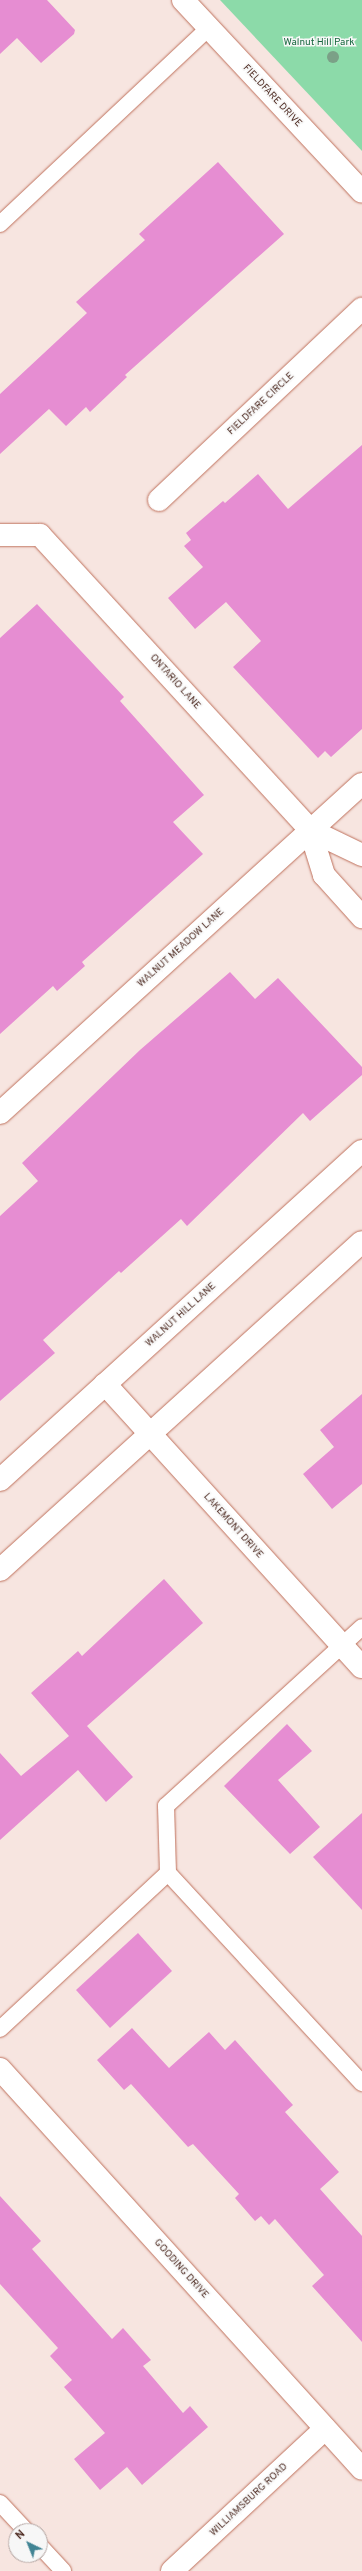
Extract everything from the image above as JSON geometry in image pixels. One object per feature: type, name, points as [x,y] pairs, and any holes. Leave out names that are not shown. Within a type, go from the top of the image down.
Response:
[{"type":"street","name":"FIELDFARE DRIVE","points":[[183,0],[362,192]]},
{"type":"street","name":"FIELDFARE CIRCLE","points":[[159,500],[362,309]]},
{"type":"street","name":"ONTARIO LANE","points":[[0,535],[40,535],[310,830],[324,875],[362,917]]},
{"type":"street","name":"WALNUT MEADOW LANE","points":[[0,1113],[362,784]]},
{"type":"street","name":"ONTARIO LANE","points":[[310,830],[357,849],[362,855]]},
{"type":"street","name":"WALNUT HILL LANE","points":[[0,1480],[362,1151]]},
{"type":"street","points":[[0,1570],[362,1242]]},
{"type":"street","name":"LAKEMONT DRIVE","points":[[105,1384],[362,1667]]},
{"type":"street","name":"GOODING DRIVE","points":[[0,2069],[362,2469]]},
{"type":"street","name":"WILLIAMSBURG ROAD","points":[[172,2571],[325,2429]]},
{"type":"lane","points":[[0,224],[209,28]]},
{"type":"lane","points":[[362,1627],[166,1806],[168,1873],[362,2083]]},
{"type":"lane","points":[[0,2029],[168,1873]]},
{"type":"lane","points":[[0,2503],[19,2523]]},
{"type":"lane","points":[[48,2555],[63,2571]]},
{"type":"green space","name":"Walnut Hill Park","points":[[220,0],[362,0],[362,151]]},
{"type":"building","points":[[0,0],[47,0],[75,30],[74,34],[41,63],[17,38],[0,54]]},
{"type":"building","points":[[218,162],[284,234],[125,375],[127,377],[90,412],[86,407],[66,426],[49,409],[0,454],[0,394],[87,313],[76,302],[145,240],[139,234]]},
{"type":"building","points":[[362,445],[362,729],[331,757],[325,751],[318,758],[233,667],[261,641],[226,602],[195,629],[168,598],[203,567],[184,546],[191,540],[186,533],[223,501],[225,503],[258,474],[288,509]]},
{"type":"building","points":[[37,604],[124,697],[120,701],[204,795],[173,822],[203,854],[82,962],[85,966],[57,991],[53,986],[0,1034],[0,638]]},
{"type":"building","points":[[230,972],[255,999],[278,978],[362,1067],[362,1075],[310,1121],[303,1113],[187,1226],[181,1219],[121,1273],[119,1271],[43,1340],[55,1353],[0,1401],[0,1216],[38,1181],[22,1163],[140,1050]]},
{"type":"building","points":[[362,1394],[362,1484],[332,1509],[303,1474],[334,1447],[320,1430]]},
{"type":"building","points":[[164,1579],[203,1623],[87,1726],[133,1777],[106,1802],[78,1770],[0,1840],[0,1753],[21,1776],[69,1736],[31,1693],[78,1651],[82,1656]]},
{"type":"building","points":[[287,1724],[312,1751],[278,1780],[320,1827],[290,1854],[224,1786]]},
{"type":"building","points":[[362,1813],[362,1910],[313,1857]]},
{"type":"building","points":[[138,1933],[172,1971],[110,2028],[76,1990]]},
{"type":"building","points":[[132,2028],[169,2068],[209,2032],[225,2050],[235,2040],[293,2105],[285,2112],[339,2172],[320,2189],[362,2236],[362,2342],[312,2286],[324,2275],[275,2219],[269,2225],[261,2216],[255,2221],[235,2198],[239,2194],[193,2144],[188,2147],[131,2084],[124,2090],[97,2060]]},
{"type":"building","points":[[0,2196],[41,2241],[32,2249],[112,2339],[123,2328],[151,2360],[143,2366],[183,2413],[190,2406],[208,2427],[142,2485],[127,2467],[100,2490],[74,2459],[105,2433],[64,2387],[72,2380],[50,2356],[58,2348],[0,2284]]}]
